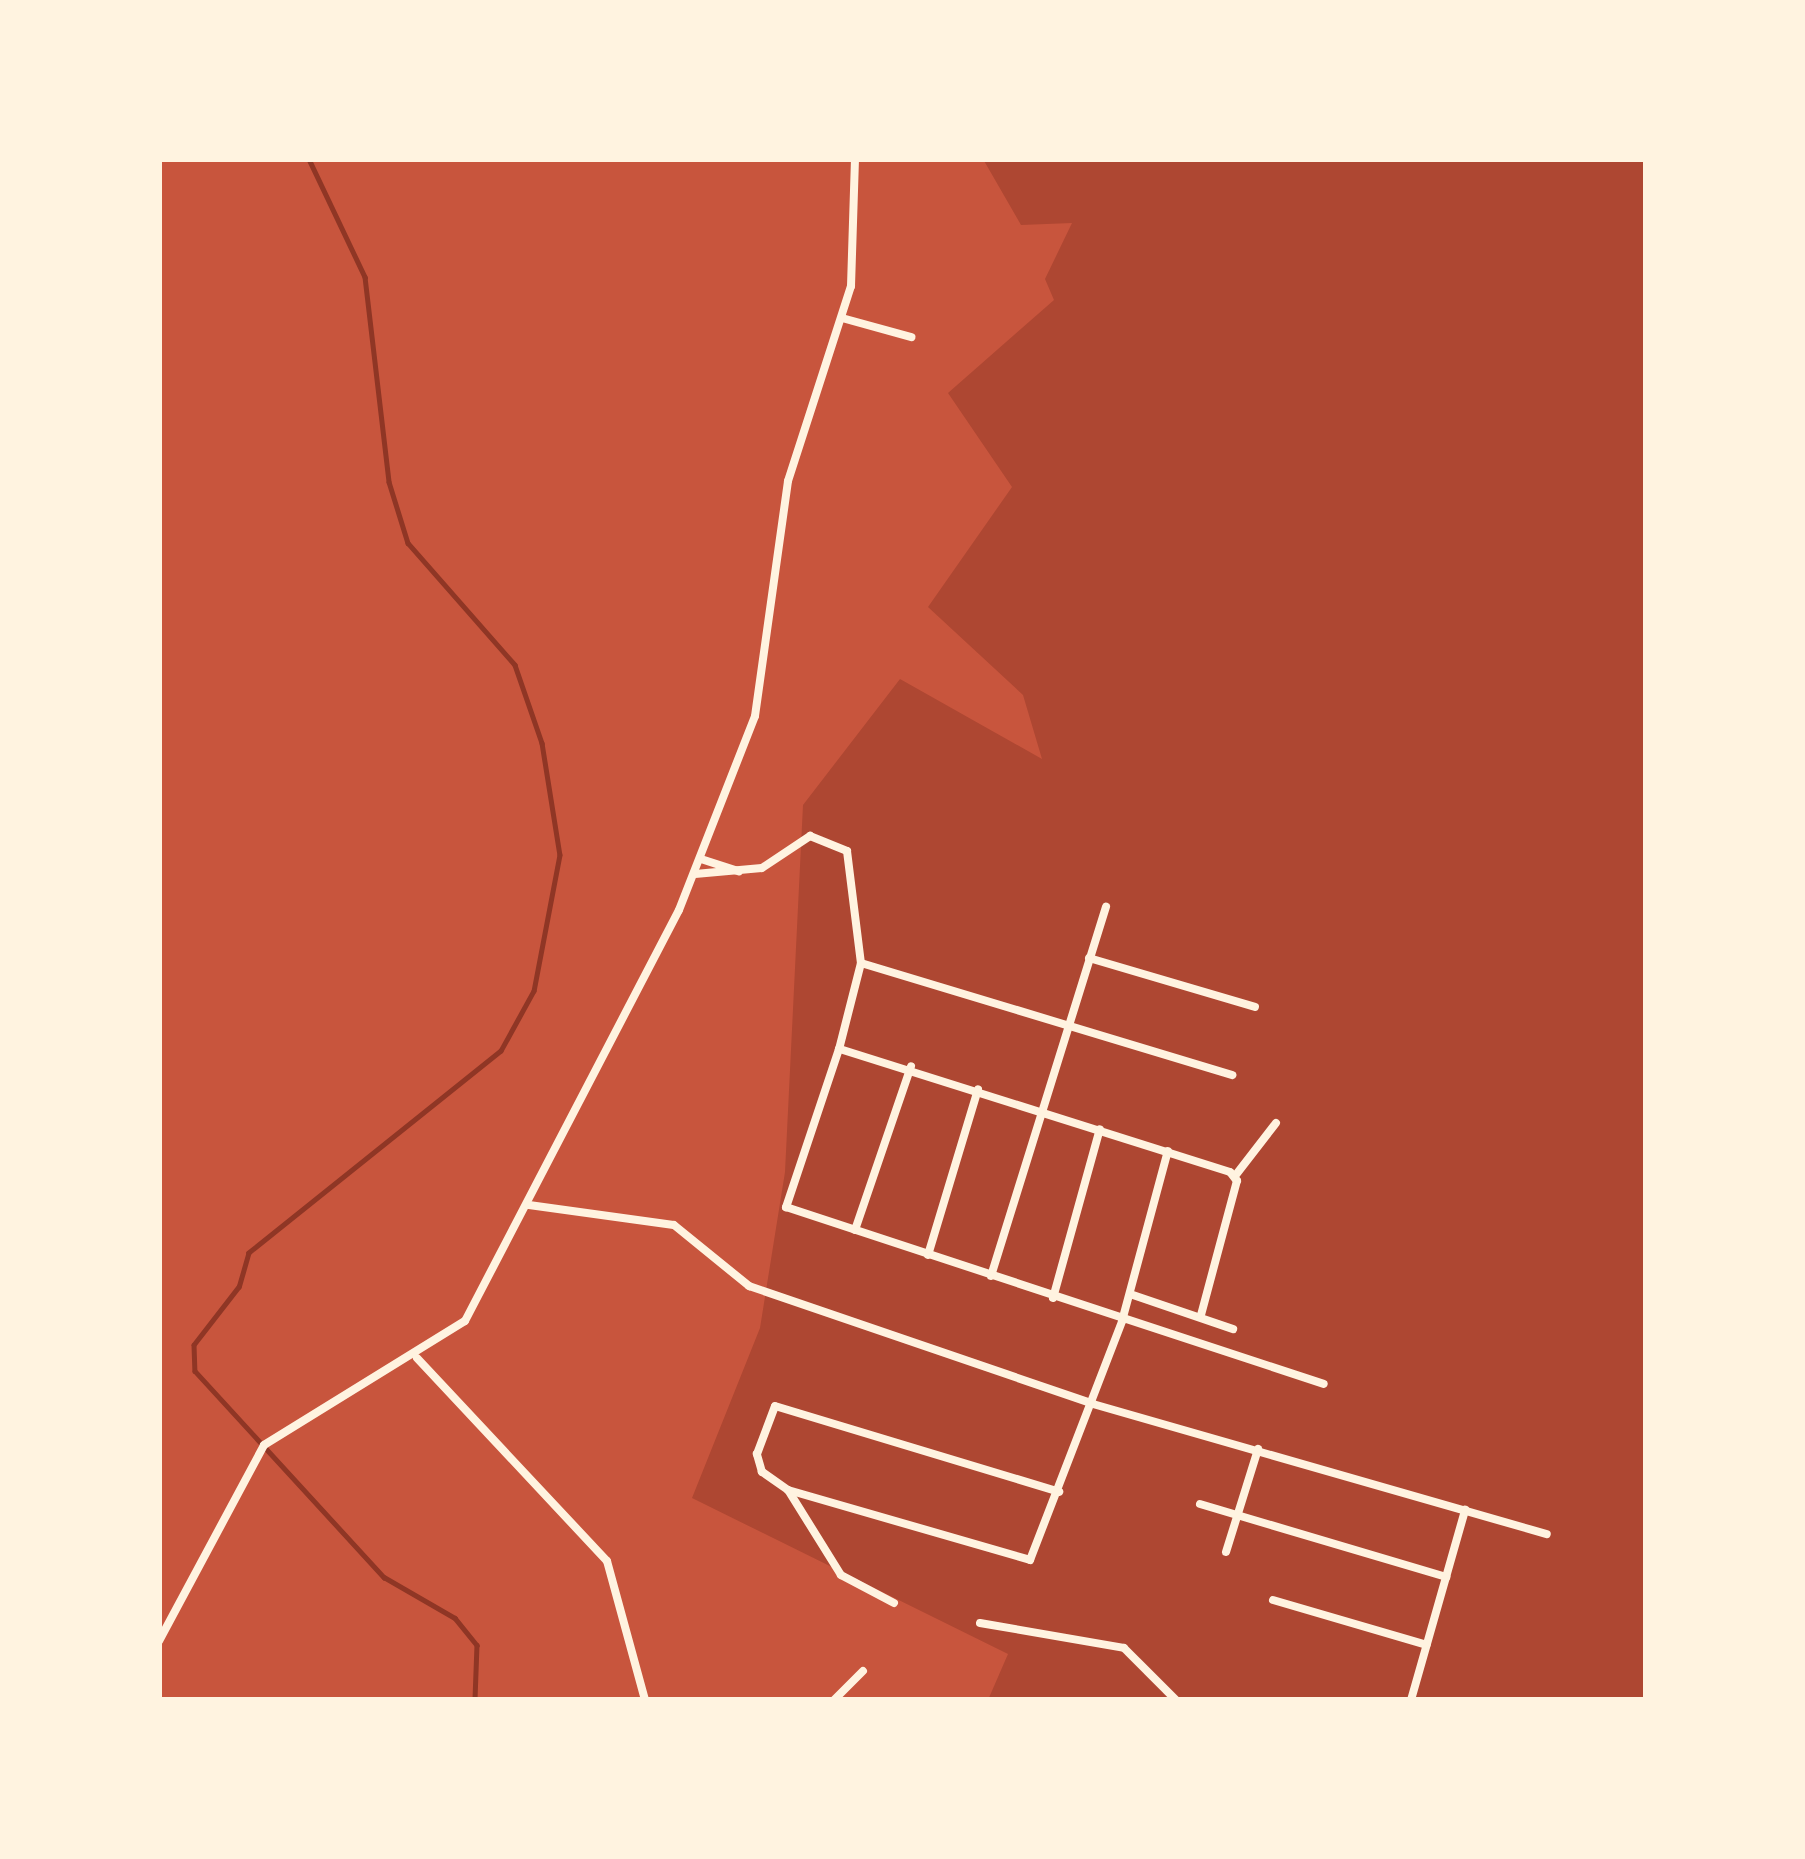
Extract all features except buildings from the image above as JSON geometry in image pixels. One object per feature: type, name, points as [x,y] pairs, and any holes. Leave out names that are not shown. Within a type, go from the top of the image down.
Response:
[{"type":"street","points":[[159,1641],[264,1445],[417,1358],[464,1321],[529,1205],[694,874],[755,716],[785,495],[842,318],[856,159]]},
{"type":"street","points":[[842,318],[911,337]]},
{"type":"street","points":[[694,874],[740,872],[810,836],[842,845],[861,962],[839,1049],[786,1207],[1324,1384]]},
{"type":"street","points":[[700,859],[740,872]]},
{"type":"street","points":[[991,1276],[1106,908]]},
{"type":"street","points":[[1090,958],[1255,1007]]},
{"type":"street","points":[[861,962],[1232,1075]]},
{"type":"street","points":[[839,1049],[911,1066],[1235,1176]]},
{"type":"street","points":[[855,1230],[911,1066]]},
{"type":"street","points":[[928,1255],[979,1089]]},
{"type":"street","points":[[1201,1316],[1235,1176],[1276,1123]]},
{"type":"street","points":[[1053,1298],[1100,1129]]},
{"type":"street","points":[[788,1490],[1022,1562],[1059,1492],[1093,1404],[1122,1321],[1168,1151]]},
{"type":"street","points":[[529,1205],[674,1225],[738,1282],[1093,1404],[1547,1534]]},
{"type":"street","points":[[1130,1294],[1233,1329]]},
{"type":"street","points":[[417,1358],[607,1561],[645,1700]]},
{"type":"street","points":[[894,1603],[841,1575],[788,1490],[757,1454],[783,1405],[1059,1492]]},
{"type":"street","points":[[1226,1552],[1258,1450]]},
{"type":"street","points":[[1200,1504],[1446,1577]]},
{"type":"street","points":[[1411,1700],[1465,1510]]},
{"type":"street","points":[[1273,1600],[1426,1645]]},
{"type":"street","points":[[980,1623],[1124,1648],[1176,1700]]},
{"type":"street","points":[[834,1700],[863,1671]]},
{"type":"shaded area","points":[[983,159],[1646,159],[1646,1700],[988,1700],[1008,1654],[692,1498],[760,1328],[785,1172],[803,805],[900,679],[1042,759],[1023,695],[928,607],[1012,487],[948,393],[1054,300],[1045,279],[1072,223],[1021,225]]},
{"type":"waterway","points":[[309,159],[365,277],[389,482],[408,543],[515,665],[542,743],[560,855],[534,991],[501,1051],[249,1253],[239,1287],[194,1345],[195,1371],[384,1577],[455,1618],[477,1645],[475,1700]]}]
